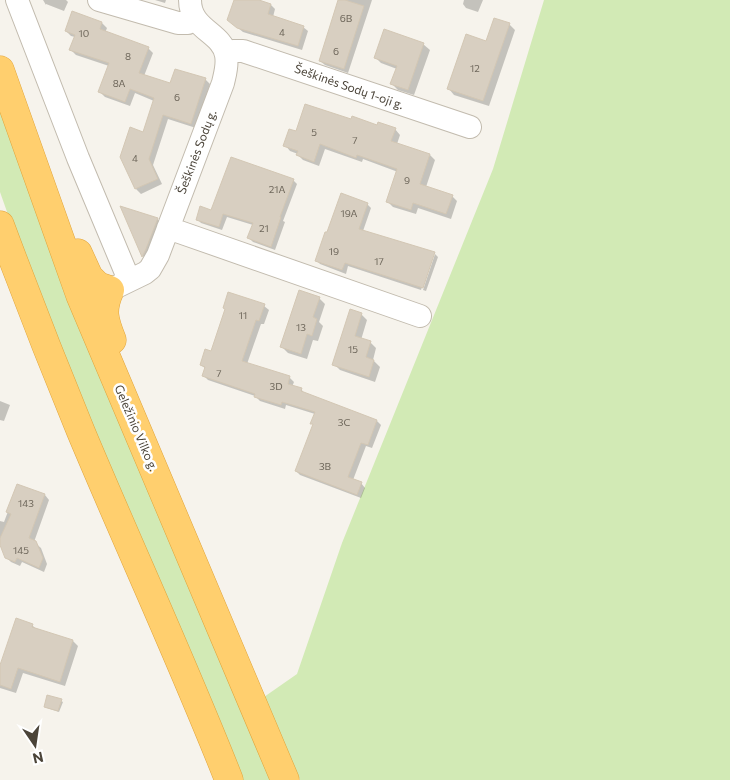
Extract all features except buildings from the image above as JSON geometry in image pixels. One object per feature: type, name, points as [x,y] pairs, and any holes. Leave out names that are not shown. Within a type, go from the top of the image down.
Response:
[{"type":"highway","name":"Geležinio Vilko g.","points":[[0,70],[80,295],[285,780]]},
{"type":"highway","points":[[38,179],[64,215],[75,247],[89,277],[98,286],[120,285]]},
{"type":"highway","points":[[0,225],[81,433],[229,780]]},
{"type":"highway","points":[[120,285],[105,300],[104,311],[106,325],[127,377],[133,421]]},
{"type":"street","points":[[17,0],[78,158],[120,285]]},
{"type":"street","points":[[99,0],[178,23],[188,23],[193,10]]},
{"type":"street","points":[[193,10],[205,30],[221,43],[226,53]]},
{"type":"street","name":"Šeškinės Sodų 1-oji g.","points":[[226,53],[243,51],[470,127]]},
{"type":"street","name":"Šeškinės Sodų g.","points":[[120,285],[150,269],[158,255],[223,83],[226,71],[226,53]]},
{"type":"street","points":[[168,228],[420,316]]},
{"type":"green space","points":[[544,0],[730,0],[730,780],[300,780],[264,697],[297,674],[342,543],[493,169]]},
{"type":"green space","points":[[0,104],[274,780],[242,780],[41,308],[0,192]]}]
